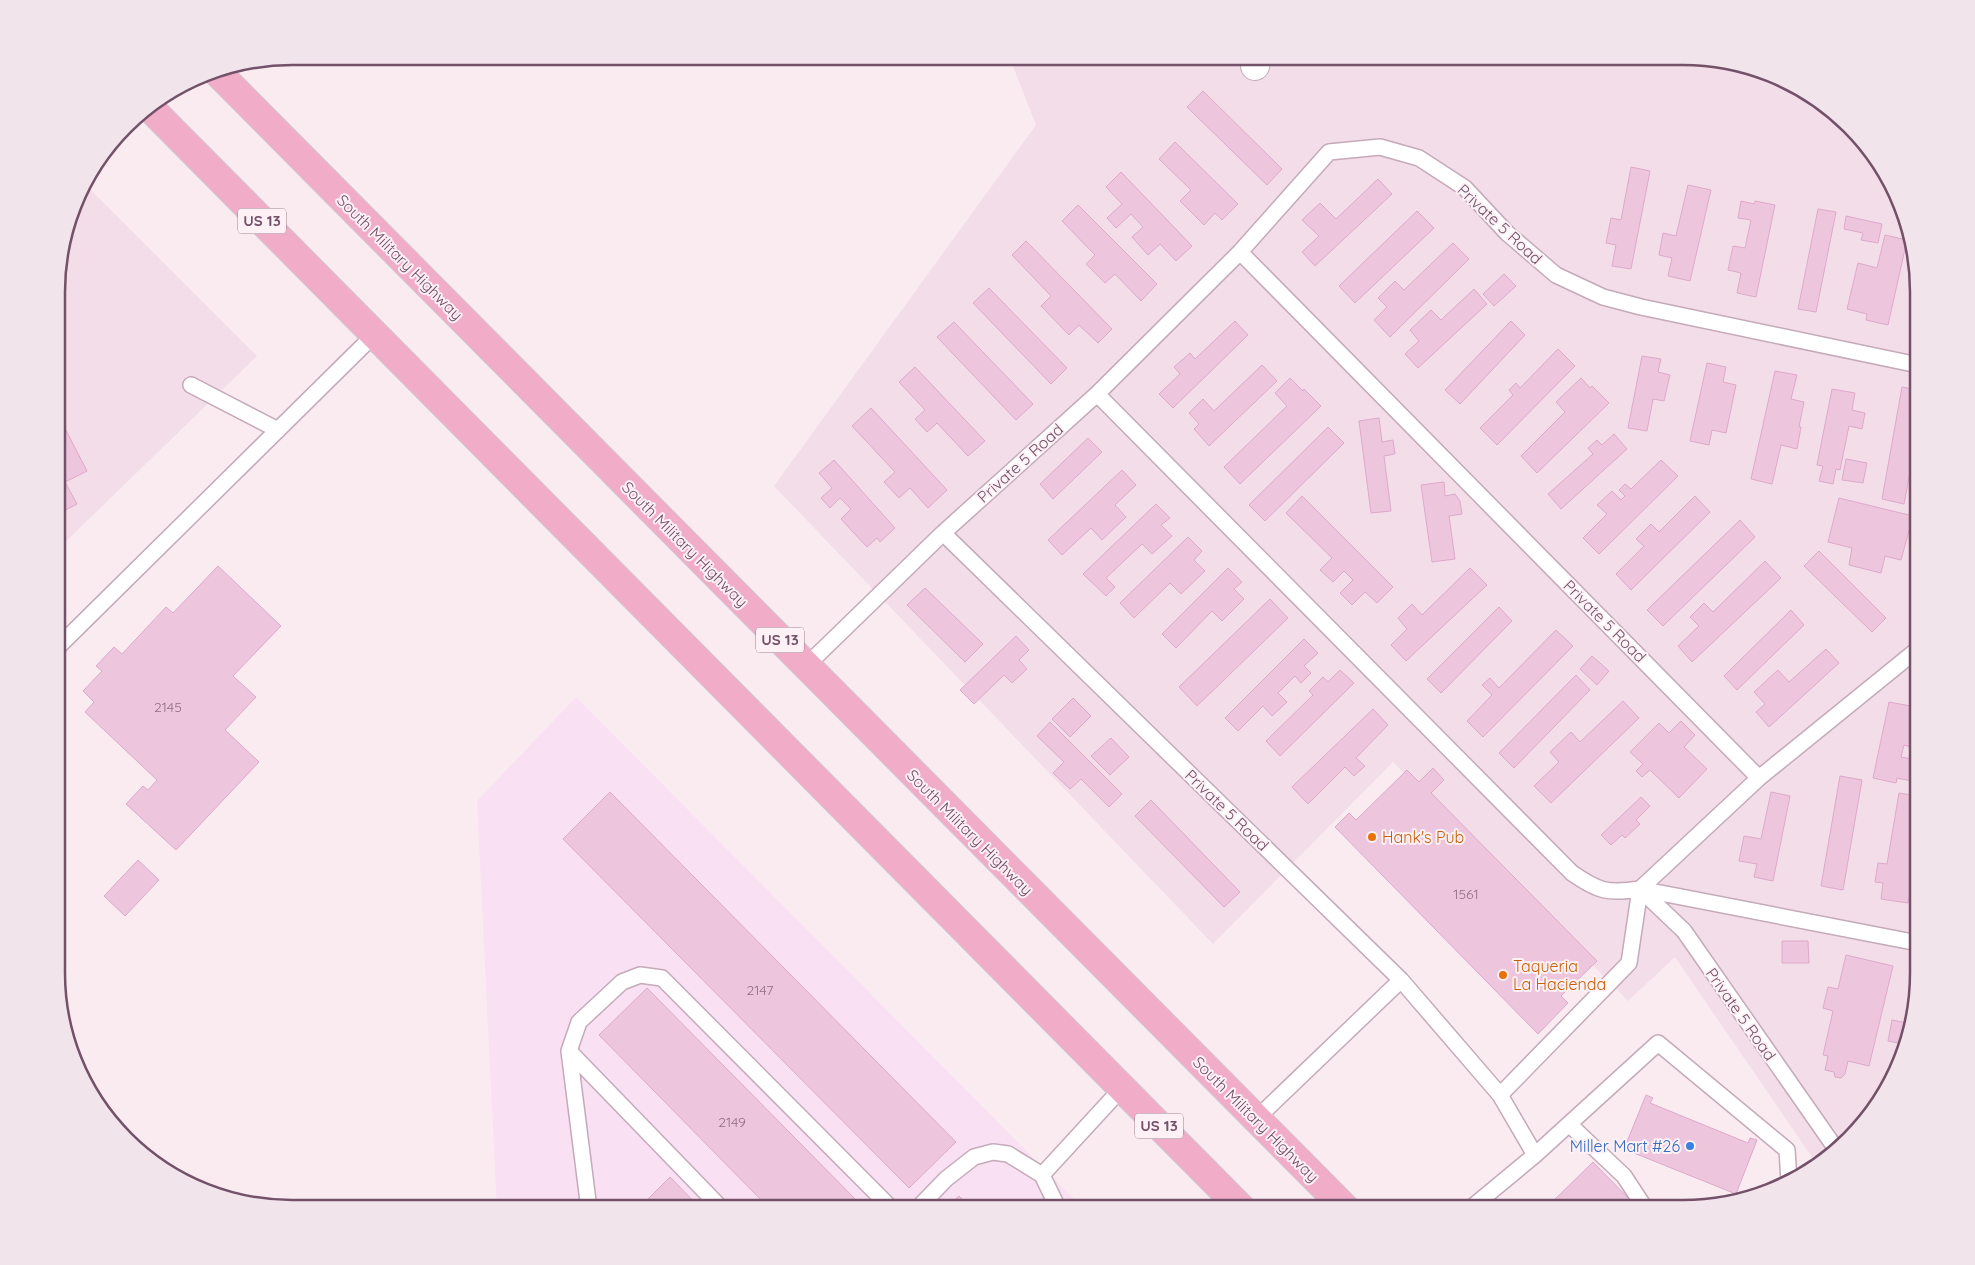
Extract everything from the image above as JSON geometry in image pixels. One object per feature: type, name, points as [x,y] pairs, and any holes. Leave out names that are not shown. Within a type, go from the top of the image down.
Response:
[{"type":"main road","name":"South Military Highway","points":[[221,76],[1337,1200]]},
{"type":"main road","name":"US 13","points":[[154,112],[1233,1200]]},
{"type":"lane","name":"Private 5 Road","points":[[806,666],[944,533],[1097,394],[1240,252],[1329,152],[1380,147],[1419,158],[1465,188],[1507,233],[1556,275],[1603,296],[1641,308],[1910,363]]},
{"type":"lane","name":"Private 5 Road","points":[[1240,252],[1759,778]]},
{"type":"lane","points":[[65,640],[374,335]]},
{"type":"lane","points":[[191,385],[278,430]]},
{"type":"lane","points":[[1097,394],[1572,873],[1594,888],[1618,892],[1640,889],[1910,941]]},
{"type":"lane","name":"Private 5 Road","points":[[944,533],[1401,980],[1500,1095],[1536,1155]]},
{"type":"lane","points":[[1500,1095],[1629,963],[1640,889],[1759,778],[1910,655]]},
{"type":"lane","name":"Private 5 Road","points":[[1640,889],[1684,931],[1833,1144]]},
{"type":"lane","points":[[588,1200],[570,1052],[579,1022],[622,982],[640,975],[662,978],[884,1200]]},
{"type":"lane","points":[[1256,1119],[1401,980]]},
{"type":"lane","points":[[1484,1200],[1570,1126],[1658,1043],[1787,1150],[1789,1174]]},
{"type":"lane","points":[[570,1052],[713,1200]]},
{"type":"lane","points":[[1042,1175],[1122,1088]]},
{"type":"lane","points":[[1570,1126],[1637,1200]]},
{"type":"lane","points":[[925,1200],[946,1179],[974,1156],[993,1152],[1008,1154],[1042,1175],[1054,1200]]},
{"type":"shaded area","points":[[1013,65],[1698,65],[1742,73],[1783,88],[1809,103],[1833,121],[1854,142],[1880,178],[1893,205],[1906,248],[1910,277],[1910,988],[1902,1032],[1887,1073],[1872,1099],[1854,1123],[1833,1144],[1813,1159],[1675,957],[1628,1001],[1393,762],[1213,944],[774,486],[1036,125]]},
{"type":"shaded area","points":[[90,189],[257,356],[65,542],[65,277],[73,233]]},
{"type":"shaded area","points":[[576,697],[1075,1200],[497,1200],[477,801]]},
{"type":"building","points":[[1203,91],[1282,169],[1267,185],[1187,107]]},
{"type":"building","points":[[1175,142],[1238,204],[1222,220],[1215,213],[1204,225],[1180,201],[1191,190],[1159,159]]},
{"type":"building","points":[[1631,167],[1650,171],[1631,269],[1612,266],[1616,245],[1606,243],[1611,218],[1621,220]]},
{"type":"building","points":[[1121,172],[1192,246],[1176,261],[1160,244],[1148,255],[1132,237],[1143,227],[1131,214],[1116,228],[1107,218],[1122,204],[1106,187]]},
{"type":"building","points":[[1378,179],[1392,194],[1315,266],[1302,252],[1319,236],[1302,220],[1320,203],[1336,219]]},
{"type":"building","points":[[1688,185],[1711,190],[1690,281],[1668,276],[1672,258],[1659,255],[1663,233],[1676,236]]},
{"type":"building","points":[[1741,201],[1754,204],[1755,201],[1775,205],[1756,297],[1737,293],[1741,273],[1728,270],[1733,246],[1745,248],[1751,220],[1738,218]]},
{"type":"building","points":[[1078,205],[1157,284],[1141,301],[1115,274],[1105,283],[1086,264],[1095,255],[1062,221]]},
{"type":"building","points":[[1818,209],[1836,212],[1816,312],[1798,309]]},
{"type":"building","points":[[1417,211],[1434,228],[1355,303],[1339,286]]},
{"type":"building","points":[[1846,216],[1882,224],[1878,243],[1861,240],[1863,233],[1844,229]]},
{"type":"building","points":[[1885,235],[1904,239],[1906,246],[1888,325],[1866,320],[1867,314],[1847,309],[1858,263],[1877,268]]},
{"type":"building","points":[[1026,241],[1112,329],[1098,343],[1079,325],[1069,335],[1041,306],[1051,296],[1012,255]]},
{"type":"building","points":[[1453,243],[1469,259],[1390,337],[1374,320],[1387,307],[1378,298],[1395,281],[1404,290]]},
{"type":"building","points":[[1504,274],[1516,286],[1494,306],[1483,294]]},
{"type":"building","points":[[989,288],[1067,368],[1051,384],[973,303]]},
{"type":"building","points":[[1474,289],[1487,304],[1418,368],[1405,354],[1419,341],[1410,330],[1431,310],[1441,320]]},
{"type":"building","points":[[1235,321],[1248,335],[1173,408],[1159,394],[1180,374],[1174,367],[1190,353],[1195,359]]},
{"type":"building","points":[[1511,321],[1525,335],[1460,404],[1445,390]]},
{"type":"building","points":[[954,322],[1033,404],[1016,420],[937,337]]},
{"type":"building","points":[[1558,349],[1575,366],[1497,445],[1480,428],[1513,395],[1509,390],[1516,383],[1520,388]]},
{"type":"building","points":[[1642,356],[1661,359],[1658,372],[1670,375],[1664,401],[1653,399],[1647,431],[1628,428]]},
{"type":"building","points":[[1707,363],[1726,367],[1723,382],[1736,385],[1726,433],[1712,430],[1709,445],[1690,441]]},
{"type":"building","points":[[1262,365],[1277,381],[1209,446],[1194,429],[1199,424],[1189,413],[1203,399],[1214,411]]},
{"type":"building","points":[[915,367],[985,441],[968,456],[937,423],[927,432],[915,419],[925,410],[899,382]]},
{"type":"building","points":[[1775,371],[1797,375],[1791,399],[1804,402],[1797,449],[1781,445],[1772,484],[1751,479]]},
{"type":"building","points":[[1290,378],[1321,406],[1240,484],[1224,467],[1287,406],[1275,393]]},
{"type":"building","points":[[1581,378],[1609,403],[1537,473],[1521,456],[1565,412],[1556,402]]},
{"type":"building","points":[[1902,387],[1910,388],[1910,472],[1904,504],[1882,499]]},
{"type":"building","points":[[1832,389],[1855,393],[1852,410],[1865,413],[1862,429],[1849,426],[1840,470],[1836,469],[1833,484],[1819,481],[1823,466],[1817,465]]},
{"type":"building","points":[[871,408],[947,490],[928,508],[910,488],[899,498],[884,482],[895,472],[852,426]]},
{"type":"building","points":[[1379,418],[1382,442],[1393,440],[1395,454],[1384,456],[1391,511],[1371,513],[1359,421]]},
{"type":"building","points":[[1328,427],[1344,443],[1265,521],[1249,505]]},
{"type":"building","points":[[65,429],[87,471],[65,482]]},
{"type":"building","points":[[1614,434],[1627,449],[1561,509],[1548,494],[1593,454],[1588,448],[1597,440],[1602,445]]},
{"type":"building","points":[[1088,438],[1102,452],[1053,499],[1040,484]]},
{"type":"building","points":[[1846,459],[1867,463],[1863,483],[1842,480]]},
{"type":"building","points":[[834,460],[895,528],[880,542],[877,538],[867,547],[841,519],[851,509],[840,498],[830,508],[821,498],[832,488],[819,473]]},
{"type":"building","points":[[1661,460],[1678,476],[1599,554],[1583,538],[1607,514],[1597,505],[1612,491],[1621,500],[1625,496],[1619,490],[1625,484],[1631,489]]},
{"type":"building","points":[[1122,470],[1136,485],[1115,505],[1126,517],[1102,540],[1091,528],[1062,555],[1048,540]]},
{"type":"building","points":[[65,482],[77,504],[65,510]]},
{"type":"building","points":[[1444,482],[1445,496],[1455,494],[1460,501],[1462,514],[1449,516],[1455,559],[1432,562],[1421,485]]},
{"type":"building","points":[[1302,496],[1393,587],[1377,603],[1365,592],[1352,605],[1340,593],[1353,580],[1344,571],[1333,582],[1320,570],[1332,558],[1286,513]]},
{"type":"building","points":[[1695,496],[1710,512],[1631,590],[1616,574],[1644,546],[1636,539],[1651,524],[1659,532]]},
{"type":"building","points":[[1839,498],[1910,515],[1910,527],[1901,560],[1885,556],[1881,573],[1849,565],[1852,548],[1828,542]]},
{"type":"building","points":[[1156,504],[1170,518],[1161,525],[1172,536],[1152,554],[1142,544],[1106,578],[1115,587],[1106,596],[1083,574]]},
{"type":"building","points":[[1740,520],[1755,537],[1663,626],[1647,610]]},
{"type":"building","points":[[1188,537],[1202,551],[1194,560],[1205,571],[1181,594],[1170,583],[1134,618],[1120,603]]},
{"type":"building","points":[[1819,551],[1886,618],[1872,632],[1804,566]]},
{"type":"building","points":[[1765,561],[1781,578],[1692,662],[1678,646],[1699,626],[1690,617],[1704,603],[1713,612]]},
{"type":"building","points":[[218,566],[281,626],[233,676],[256,697],[225,730],[259,762],[176,850],[126,804],[143,786],[148,790],[157,780],[85,712],[94,702],[83,691],[102,671],[96,666],[114,647],[122,654],[166,607],[173,613]]},
{"type":"building","points":[[1228,568],[1242,582],[1234,589],[1244,599],[1222,621],[1212,611],[1176,648],[1162,634]]},
{"type":"building","points":[[1470,568],[1487,585],[1406,661],[1391,645],[1407,629],[1398,618],[1412,604],[1422,615]]},
{"type":"building","points":[[925,588],[983,644],[965,662],[907,605]]},
{"type":"building","points":[[1270,599],[1288,618],[1197,706],[1179,687]]},
{"type":"building","points":[[1499,607],[1512,621],[1441,693],[1427,679]]},
{"type":"building","points":[[1791,610],[1804,625],[1737,690],[1724,676]]},
{"type":"building","points":[[1556,630],[1573,646],[1483,737],[1467,721],[1492,695],[1482,685],[1490,678],[1499,688]]},
{"type":"building","points":[[1016,636],[1029,650],[1019,660],[1027,669],[1012,683],[1004,675],[974,704],[960,690]]},
{"type":"building","points":[[1304,639],[1318,653],[1304,666],[1311,673],[1301,683],[1295,676],[1278,693],[1287,702],[1272,716],[1263,706],[1238,731],[1225,718]]},
{"type":"building","points":[[1826,649],[1839,663],[1769,727],[1756,712],[1765,704],[1754,692],[1778,670],[1789,682]]},
{"type":"building","points":[[1592,656],[1609,671],[1597,685],[1580,669]]},
{"type":"building","points":[[1340,670],[1354,683],[1280,756],[1266,741],[1313,695],[1309,691],[1323,677],[1328,682]]},
{"type":"building","points":[[1576,675],[1590,690],[1514,768],[1499,753]]},
{"type":"building","points":[[1073,698],[1091,716],[1070,737],[1052,719]]},
{"type":"building","points":[[1623,701],[1639,718],[1551,803],[1534,786],[1559,762],[1550,752],[1571,732],[1580,742]]},
{"type":"building","points":[[1889,702],[1910,706],[1910,747],[1904,745],[1901,757],[1910,759],[1910,781],[1897,778],[1896,783],[1873,778]]},
{"type":"building","points":[[1373,709],[1388,725],[1356,758],[1365,766],[1354,776],[1345,767],[1308,804],[1292,787]]},
{"type":"building","points":[[1681,721],[1695,735],[1684,747],[1707,769],[1679,798],[1650,770],[1642,777],[1636,771],[1643,764],[1630,752],[1659,723],[1669,733]]},
{"type":"building","points":[[1050,722],[1122,794],[1109,807],[1081,779],[1070,789],[1053,773],[1064,762],[1037,736]]},
{"type":"building","points":[[1111,738],[1129,757],[1110,775],[1091,756]]},
{"type":"building","points":[[1433,768],[1444,780],[1431,793],[1597,961],[1561,996],[1568,1003],[1538,1034],[1335,827],[1349,813],[1356,820],[1407,770],[1419,782]]},
{"type":"building","points":[[1840,776],[1862,780],[1843,890],[1821,886]]},
{"type":"building","points":[[610,792],[956,1142],[909,1188],[563,839]]},
{"type":"building","points":[[1771,792],[1790,796],[1773,881],[1754,877],[1757,864],[1739,861],[1744,836],[1761,839]]},
{"type":"building","points":[[1899,793],[1910,795],[1910,890],[1908,903],[1881,899],[1883,883],[1875,882],[1878,863],[1887,864]]},
{"type":"building","points":[[1641,797],[1650,806],[1636,820],[1640,824],[1625,838],[1622,835],[1611,845],[1601,835]]},
{"type":"building","points":[[1151,800],[1240,892],[1224,907],[1135,816]]},
{"type":"building","points":[[138,860],[159,880],[125,916],[104,896]]},
{"type":"building","points":[[1782,941],[1808,941],[1809,963],[1782,963]]},
{"type":"building","points":[[1846,955],[1893,966],[1869,1066],[1848,1061],[1845,1074],[1841,1078],[1835,1077],[1834,1072],[1825,1070],[1828,1056],[1823,1055],[1833,1011],[1823,1008],[1828,987],[1838,989]]},
{"type":"building","points":[[647,988],[856,1200],[761,1200],[599,1035]]},
{"type":"building","points":[[1892,1020],[1905,1023],[1899,1043],[1888,1041]]},
{"type":"building","name":"Miller Mart #26","points":[[1646,1095],[1653,1098],[1650,1103],[1748,1143],[1750,1138],[1757,1140],[1735,1194],[1624,1149]]},
{"type":"building","points":[[1593,1162],[1630,1200],[1554,1200]]},
{"type":"building","points":[[670,1177],[692,1200],[647,1200]]},
{"type":"building","points":[[959,1196],[963,1200],[955,1200]]},
{"type":"place","name":"Hank's Pub","points":[[1372,837]]},
{"type":"place","name":"Taqueria La Hacienda","points":[[1503,975]]},
{"type":"place","name":"Miller Mart #26","points":[[1690,1146]]}]
